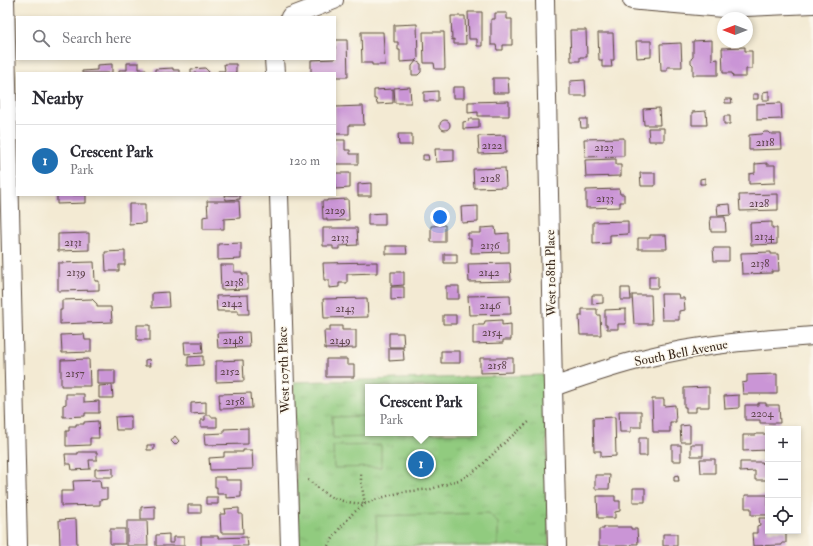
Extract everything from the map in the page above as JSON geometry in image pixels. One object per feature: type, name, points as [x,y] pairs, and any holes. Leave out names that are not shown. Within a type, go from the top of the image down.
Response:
[{"type":"street","points":[[5,0],[11,33],[5,198],[7,399],[18,546]]},
{"type":"street","points":[[293,16],[334,0]]},
{"type":"street","name":"West 108th Place","points":[[545,0],[557,546]]},
{"type":"street","points":[[632,0],[640,2],[724,8],[738,4],[813,4]]},
{"type":"street","points":[[274,60],[275,72]]},
{"type":"street","name":"West 107th Place","points":[[279,196],[290,546]]},
{"type":"street","name":"South Bell Avenue","points":[[553,387],[603,370],[647,358],[699,347],[748,340],[813,336]]},
{"type":"path","points":[[328,546],[340,528],[353,513],[365,504],[390,495],[431,489],[462,479],[480,467],[506,441],[530,422]]},
{"type":"path","points":[[361,473],[365,504]]},
{"type":"path","points":[[308,480],[329,496],[342,501],[365,504]]},
{"type":"green space","points":[[545,375],[549,546],[298,546],[294,382]]},
{"type":"green space","points":[[365,416],[365,436],[380,437],[333,438],[332,417]]},
{"type":"green space","points":[[381,445],[381,467],[334,468],[333,446]]},
{"type":"green space","points":[[489,513],[498,523],[498,546],[378,546],[376,516]]},
{"type":"building","points":[[468,12],[482,12],[482,46],[477,46],[477,39],[469,39]]},
{"type":"building","points":[[495,13],[507,13],[507,19],[512,19],[512,45],[503,45],[503,50],[497,50],[496,45],[491,45],[491,19],[495,19]]},
{"type":"building","points":[[451,16],[465,16],[466,44],[454,44],[454,39],[452,40]]},
{"type":"building","points":[[417,24],[418,58],[415,61],[400,62],[398,42],[394,42],[394,25]]},
{"type":"building","points":[[570,30],[586,30],[587,57],[580,57],[580,61],[571,61]]},
{"type":"building","points":[[361,32],[383,32],[385,65],[362,63]]},
{"type":"building","points":[[423,32],[444,32],[445,69],[435,69],[434,63],[424,63]]},
{"type":"building","points":[[598,33],[613,33],[614,60],[611,60],[612,67],[602,67],[602,60],[599,60]]},
{"type":"building","points":[[336,40],[347,40],[348,77],[336,77],[336,72],[311,72],[311,60],[336,60]]},
{"type":"building","points":[[712,40],[712,60],[718,59],[718,75],[693,75],[693,65],[691,63],[691,59],[693,57],[693,41]]},
{"type":"building","points":[[636,41],[651,41],[651,57],[637,58]]},
{"type":"building","points":[[681,43],[682,67],[667,67],[667,71],[661,71],[660,44]]},
{"type":"building","points":[[722,48],[745,48],[745,51],[752,51],[752,69],[746,69],[746,77],[733,77],[732,73],[723,73]]},
{"type":"building","points":[[416,61],[421,64],[421,72],[418,75],[412,75],[412,66]]},
{"type":"building","points":[[127,63],[139,63],[139,69],[146,69],[146,72],[119,72],[119,70],[127,70]]},
{"type":"building","points":[[112,64],[112,72],[82,72],[97,70],[97,65]]},
{"type":"building","points":[[224,64],[236,64],[236,72],[218,72],[225,71]]},
{"type":"building","points":[[173,68],[173,70],[179,70],[179,72],[155,72],[155,69]]},
{"type":"building","points":[[205,68],[209,72],[191,72],[191,69]]},
{"type":"building","points":[[493,78],[508,78],[509,93],[493,93]]},
{"type":"building","points":[[585,80],[586,96],[570,96],[570,81]]},
{"type":"building","points":[[410,87],[411,103],[395,103],[394,88]]},
{"type":"building","points":[[453,87],[464,87],[464,98],[453,98]]},
{"type":"building","points":[[393,89],[393,103],[377,104],[376,99],[374,99],[374,90]]},
{"type":"building","points":[[438,91],[438,101],[424,101],[424,92]]},
{"type":"building","points":[[769,91],[769,100],[763,100],[763,92]]},
{"type":"building","points":[[753,94],[758,94],[758,99],[753,99]]},
{"type":"building","points":[[725,99],[731,99],[732,103],[725,103]]},
{"type":"building","points":[[509,101],[509,116],[478,116],[478,112],[468,113],[468,102]]},
{"type":"building","points":[[781,103],[782,119],[757,120],[757,104]]},
{"type":"building","points":[[363,106],[364,125],[349,125],[349,134],[336,134],[336,107]]},
{"type":"building","points":[[659,108],[660,125],[644,125],[643,109]]},
{"type":"building","points":[[706,111],[707,125],[692,125],[692,112]]},
{"type":"building","points":[[724,116],[730,116],[730,124],[724,124]]},
{"type":"building","points":[[469,119],[479,119],[479,128],[463,129],[463,122],[469,121]]},
{"type":"building","points":[[580,119],[587,119],[587,128],[581,128]]},
{"type":"building","points":[[443,120],[447,120],[449,121],[449,129],[443,130],[440,127],[440,123]]},
{"type":"building","points":[[648,128],[664,128],[664,141],[649,141]]},
{"type":"building","points":[[764,132],[781,134],[782,149],[749,150],[749,135],[762,134]]},
{"type":"building","points":[[398,134],[412,134],[412,145],[399,145]]},
{"type":"building","points":[[505,135],[506,153],[479,154],[478,136]]},
{"type":"building","points":[[624,138],[624,156],[585,157],[584,139]]},
{"type":"building","points":[[336,140],[345,140],[345,150],[350,150],[350,154],[358,154],[358,164],[336,164]]},
{"type":"building","points":[[435,149],[454,149],[454,161],[436,162]]},
{"type":"building","points":[[423,155],[428,155],[429,160],[423,160]]},
{"type":"building","points":[[616,159],[616,165],[621,165],[621,176],[586,177],[585,160]]},
{"type":"building","points":[[767,163],[767,165],[775,165],[775,183],[749,184],[749,174],[755,173],[755,164]]},
{"type":"building","points":[[505,168],[506,187],[474,188],[473,169]]},
{"type":"building","points":[[336,173],[350,173],[350,188],[336,189]]},
{"type":"building","points":[[640,173],[655,173],[655,186],[641,186]]},
{"type":"building","points":[[705,178],[705,184],[700,184],[700,179]]},
{"type":"building","points":[[371,183],[371,196],[358,196],[358,184]]},
{"type":"building","points":[[619,189],[620,194],[624,194],[624,202],[620,202],[620,207],[586,208],[586,190]]},
{"type":"building","points":[[778,194],[778,210],[740,211],[739,195]]},
{"type":"building","points":[[57,196],[86,196],[86,203],[57,204]]},
{"type":"building","points":[[225,196],[240,196],[240,199],[226,200]]},
{"type":"building","points":[[348,199],[349,220],[327,221],[327,219],[323,219],[322,201]]},
{"type":"building","points":[[207,201],[239,201],[240,218],[224,219],[224,229],[203,229],[203,217],[208,216]]},
{"type":"building","points":[[129,204],[145,204],[145,223],[129,224]]},
{"type":"building","points":[[730,204],[731,215],[718,216],[717,205]]},
{"type":"building","points":[[478,206],[478,222],[462,223],[461,207]]},
{"type":"building","points":[[385,213],[385,225],[368,225],[368,214]]},
{"type":"building","points":[[710,217],[725,217],[726,232],[711,232]]},
{"type":"building","points":[[628,221],[628,234],[610,235],[610,243],[593,244],[593,222]]},
{"type":"building","points":[[772,222],[772,228],[777,228],[777,244],[751,245],[750,223]]},
{"type":"building","points":[[445,225],[445,242],[431,242],[431,226]]},
{"type":"building","points":[[495,227],[496,234],[509,233],[509,252],[471,253],[471,239],[468,239],[468,233],[481,233],[481,228]]},
{"type":"building","points":[[323,228],[357,228],[358,245],[339,246],[339,249],[333,249],[333,246],[323,246]]},
{"type":"building","points":[[89,233],[89,250],[58,251],[58,234]]},
{"type":"building","points":[[650,235],[666,235],[667,249],[638,249],[638,238],[650,238]]},
{"type":"building","points":[[241,243],[241,259],[218,260],[218,244]]},
{"type":"building","points":[[386,246],[406,246],[407,254],[386,254]]},
{"type":"building","points":[[713,248],[729,248],[729,261],[714,261]]},
{"type":"building","points":[[125,251],[125,265],[119,265],[119,271],[106,271],[105,252]]},
{"type":"building","points":[[771,252],[771,254],[778,254],[779,271],[772,271],[772,273],[742,274],[741,253]]},
{"type":"building","points":[[444,254],[457,254],[457,263],[444,263]]},
{"type":"building","points":[[94,262],[95,281],[99,281],[99,290],[58,291],[58,263]]},
{"type":"building","points":[[377,262],[377,273],[347,274],[347,283],[339,283],[339,287],[329,288],[329,280],[324,280],[323,263]]},
{"type":"building","points":[[510,263],[511,281],[469,282],[468,264]]},
{"type":"building","points":[[220,265],[234,265],[234,272],[248,274],[248,289],[221,290]]},
{"type":"building","points":[[391,272],[404,272],[404,285],[391,286]]},
{"type":"building","points":[[649,276],[658,276],[658,288],[649,288]]},
{"type":"building","points":[[446,286],[459,286],[459,299],[446,299]]},
{"type":"building","points":[[391,287],[404,287],[404,299],[391,300]]},
{"type":"building","points":[[621,288],[630,288],[631,300],[621,300]]},
{"type":"building","points":[[168,292],[169,307],[152,308],[152,293]]},
{"type":"building","points":[[661,294],[678,294],[679,298],[684,298],[685,310],[679,311],[679,320],[662,320]]},
{"type":"building","points":[[248,295],[249,314],[238,314],[238,311],[217,311],[216,296]]},
{"type":"building","points":[[510,295],[511,314],[469,315],[468,296]]},
{"type":"building","points":[[592,295],[603,295],[603,303],[592,304]]},
{"type":"building","points":[[632,295],[651,295],[652,324],[634,324]]},
{"type":"building","points":[[367,298],[368,317],[324,318],[323,299]]},
{"type":"building","points":[[92,299],[97,304],[97,307],[111,307],[112,322],[60,324],[62,300]]},
{"type":"building","points":[[582,309],[597,309],[597,315],[600,315],[601,335],[580,335],[579,316],[582,316]]},
{"type":"building","points":[[626,309],[626,324],[618,324],[618,329],[607,329],[607,325],[605,325],[605,310]]},
{"type":"building","points":[[443,315],[456,315],[456,324],[443,324]]},
{"type":"building","points":[[502,320],[502,325],[511,324],[511,340],[503,340],[503,343],[473,344],[473,325],[484,325],[485,321]]},
{"type":"building","points":[[137,325],[150,325],[150,340],[137,340]]},
{"type":"building","points":[[330,326],[342,326],[342,330],[356,330],[356,348],[325,349],[324,331],[330,331]]},
{"type":"building","points":[[249,332],[250,347],[218,348],[217,333]]},
{"type":"building","points":[[389,333],[403,333],[404,347],[389,347]]},
{"type":"building","points":[[84,334],[85,340],[91,340],[91,352],[62,353],[61,335]]},
{"type":"building","points":[[184,342],[202,342],[203,353],[185,354]]},
{"type":"building","points":[[389,348],[403,348],[404,360],[389,361]]},
{"type":"building","points":[[441,351],[460,351],[460,363],[441,363]]},
{"type":"building","points":[[203,356],[203,365],[188,366],[188,357]]},
{"type":"building","points":[[480,358],[513,358],[513,372],[480,373]]},
{"type":"building","points":[[89,359],[90,386],[61,386],[61,360]]},
{"type":"building","points":[[149,359],[150,366],[145,366],[145,360]]},
{"type":"building","points":[[326,359],[347,359],[347,365],[354,365],[354,377],[326,377]]},
{"type":"building","points":[[243,360],[244,381],[216,382],[216,361]]},
{"type":"building","points":[[97,370],[115,370],[115,384],[97,384]]},
{"type":"building","points":[[777,374],[777,394],[743,394],[742,383],[747,382],[747,375]]},
{"type":"building","points":[[112,385],[113,398],[99,398],[99,386]]},
{"type":"building","points":[[709,387],[709,407],[696,407],[696,412],[686,412],[686,407],[684,407],[684,388]]},
{"type":"building","points":[[251,393],[252,408],[220,409],[219,394]]},
{"type":"building","points":[[66,394],[84,394],[84,402],[99,401],[99,413],[85,413],[85,416],[63,417],[63,405],[66,404]]},
{"type":"building","points":[[739,395],[739,408],[725,409],[724,396]]},
{"type":"building","points":[[652,399],[664,399],[664,406],[675,405],[676,422],[670,422],[670,432],[653,432]]},
{"type":"building","points":[[206,402],[206,413],[191,414],[191,403]]},
{"type":"building","points":[[758,403],[766,403],[766,405],[779,405],[780,423],[760,423],[760,420],[745,420],[745,405],[758,405]]},
{"type":"building","points":[[619,411],[641,411],[641,427],[631,427],[631,432],[620,432]]},
{"type":"building","points":[[205,415],[217,417],[217,427],[201,427],[201,420],[205,420]]},
{"type":"building","points":[[131,416],[131,430],[116,430],[115,417]]},
{"type":"building","points":[[615,417],[616,456],[601,457],[601,451],[594,451],[593,418]]},
{"type":"building","points":[[98,421],[99,438],[90,438],[90,445],[66,446],[66,431],[69,431],[69,426],[84,424],[84,422]]},
{"type":"building","points":[[690,425],[690,442],[681,442],[680,426]]},
{"type":"building","points":[[248,428],[248,444],[205,445],[204,434],[224,433],[224,429]]},
{"type":"building","points":[[765,434],[765,450],[743,451],[743,435]]},
{"type":"building","points":[[175,436],[179,441],[175,445],[171,441]]},
{"type":"building","points":[[639,438],[647,438],[647,456],[639,456]]},
{"type":"building","points":[[691,444],[703,444],[703,456],[691,456]]},
{"type":"building","points":[[147,445],[154,445],[154,450],[147,450]]},
{"type":"building","points":[[672,445],[681,445],[681,461],[672,461]]},
{"type":"building","points":[[243,450],[252,450],[253,469],[210,470],[209,458],[224,457],[224,452],[243,452]]},
{"type":"building","points":[[78,452],[97,452],[97,460],[89,460],[90,469],[72,470],[71,464],[66,464],[65,454],[78,454]]},
{"type":"building","points":[[700,459],[715,459],[715,473],[701,473]]},
{"type":"building","points":[[740,462],[762,462],[765,464],[765,480],[755,480],[755,471],[740,472]]},
{"type":"building","points":[[113,468],[113,477],[95,477],[95,469]]},
{"type":"building","points":[[595,475],[610,475],[609,489],[595,489]]},
{"type":"building","points":[[678,475],[679,481],[674,481],[674,476]]},
{"type":"building","points":[[215,477],[226,477],[226,480],[241,480],[241,497],[226,498],[226,494],[217,494]]},
{"type":"building","points":[[100,480],[101,488],[107,488],[107,499],[100,500],[100,505],[61,506],[61,491],[74,491],[73,481]]},
{"type":"building","points":[[633,488],[645,488],[645,502],[633,502]]},
{"type":"building","points":[[745,495],[765,495],[765,515],[751,515],[751,508],[745,508]]},
{"type":"building","points":[[597,496],[615,496],[615,501],[620,501],[620,511],[615,512],[615,518],[598,518]]},
{"type":"building","points":[[206,497],[218,497],[218,504],[206,504]]},
{"type":"building","points":[[188,505],[201,505],[201,513],[188,513]]},
{"type":"building","points":[[155,506],[155,519],[141,519],[141,507]]},
{"type":"building","points":[[239,508],[239,514],[242,514],[243,533],[221,533],[220,514],[226,514],[225,509]]},
{"type":"building","points":[[759,518],[765,518],[765,534],[786,534],[786,543],[782,543],[782,545],[753,546],[752,533],[757,533],[757,526],[760,525]]},
{"type":"building","points":[[76,519],[77,546],[60,546],[59,520]]},
{"type":"building","points":[[127,521],[147,521],[148,546],[127,546]]},
{"type":"building","points":[[604,527],[631,527],[631,529],[637,529],[638,544],[632,544],[631,546],[599,546],[599,529],[604,529]]},
{"type":"building","points":[[110,529],[125,529],[125,544],[110,544]]},
{"type":"building","points":[[169,534],[169,543],[173,543],[173,537],[184,537],[184,546],[156,546],[156,535]]},
{"type":"building","points":[[663,534],[677,534],[677,546],[663,546]]},
{"type":"building","points":[[201,536],[218,536],[218,538],[247,537],[248,546],[201,546]]},
{"type":"place","name":"Crescent Park","points":[[421,464]]}]
